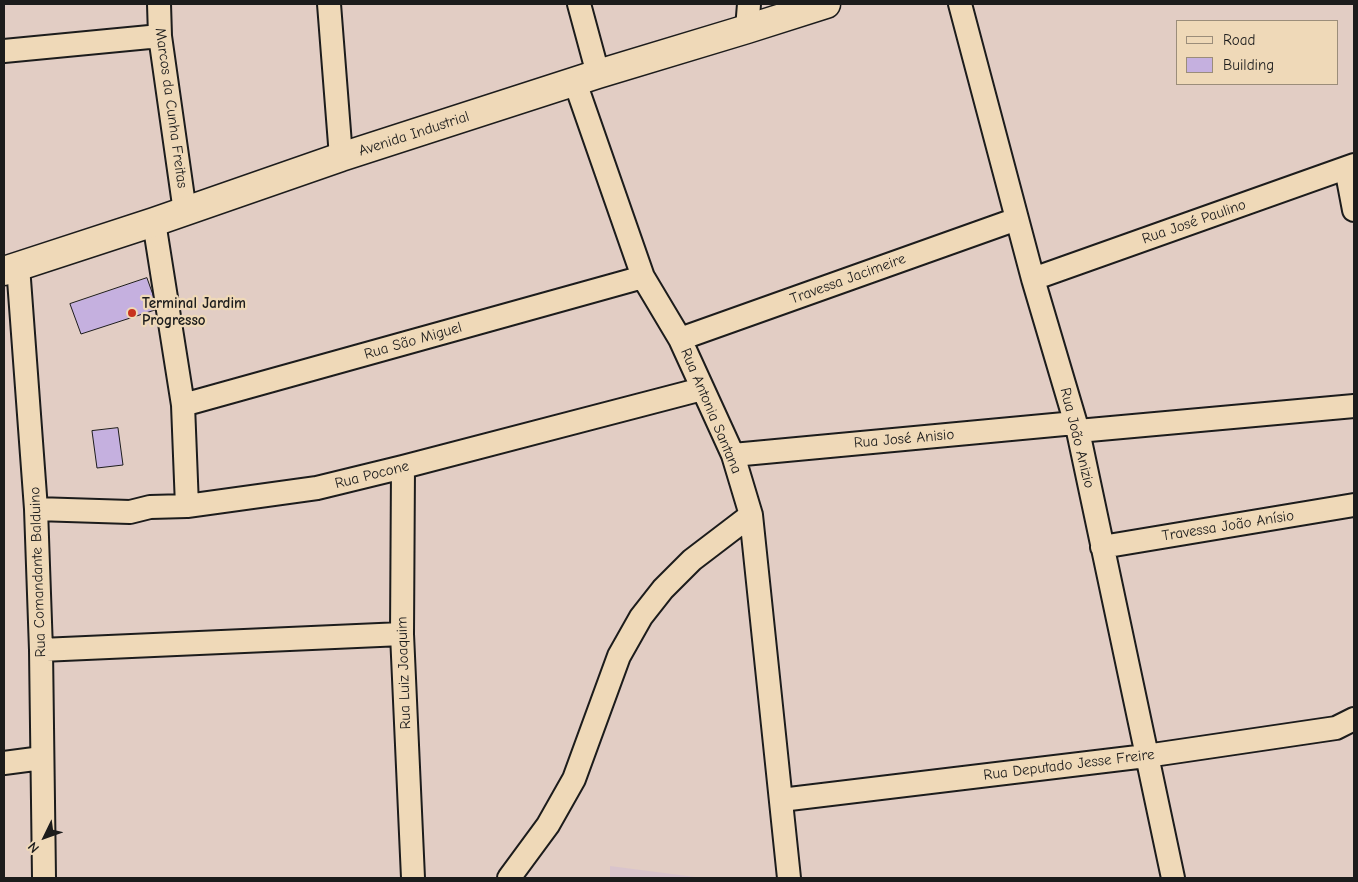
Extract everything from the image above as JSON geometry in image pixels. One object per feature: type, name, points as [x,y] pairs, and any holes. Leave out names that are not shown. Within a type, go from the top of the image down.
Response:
[{"type":"street","name":"Marcos da Cunha Freitas","points":[[159,4],[160,36],[185,212]]},
{"type":"street","points":[[328,4],[341,158]]},
{"type":"street","name":"Rua Antonia Santana","points":[[579,4],[586,78],[643,277],[680,339],[733,455],[751,515],[789,878]]},
{"type":"street","name":"Avenida Industrial","points":[[11,268],[586,78],[748,17],[826,4]]},
{"type":"street","name":"Rua João Anizio","points":[[960,4],[1033,279],[1077,427],[1173,878]]},
{"type":"street","points":[[4,51],[160,36]]},
{"type":"street","points":[[1350,167],[1354,210]]},
{"type":"street","name":"Rua José Paulino","points":[[1033,279],[1350,167]]},
{"type":"street","name":"Travessa Jacimeire","points":[[680,339],[1017,219]]},
{"type":"street","points":[[154,222],[183,406],[187,506]]},
{"type":"street","name":"Rua Comandante Balduino","points":[[11,268],[36,509],[41,650],[44,878]]},
{"type":"street","name":"Rua São Miguel","points":[[183,406],[643,277]]},
{"type":"street","name":"Rua Pocone","points":[[36,509],[119,513],[150,507],[187,506],[316,488],[403,468],[702,388]]},
{"type":"street","name":"Rua José Anisio","points":[[733,455],[1354,406]]},
{"type":"street","name":"Rua Luiz Joaquim","points":[[403,468],[402,634],[413,878]]},
{"type":"street","name":"Travessa João Anísio","points":[[1102,547],[1354,506]]},
{"type":"street","points":[[509,878],[548,825],[574,779],[619,656],[641,617],[663,589],[692,560],[751,515]]},
{"type":"street","points":[[41,650],[402,634]]},
{"type":"street","name":"Rua Deputado Jesse Freire","points":[[781,800],[1146,756],[1336,728],[1354,719]]},
{"type":"street","points":[[4,763],[42,758]]},
{"type":"shaded area","points":[[610,866],[703,878],[610,878]]},
{"type":"building","points":[[147,278],[158,309],[81,334],[70,304]]},
{"type":"building","points":[[118,428],[123,465],[97,468],[92,431]]},
{"type":"place","name":"Terminal Jardim Progresso","points":[[132,313]]}]
